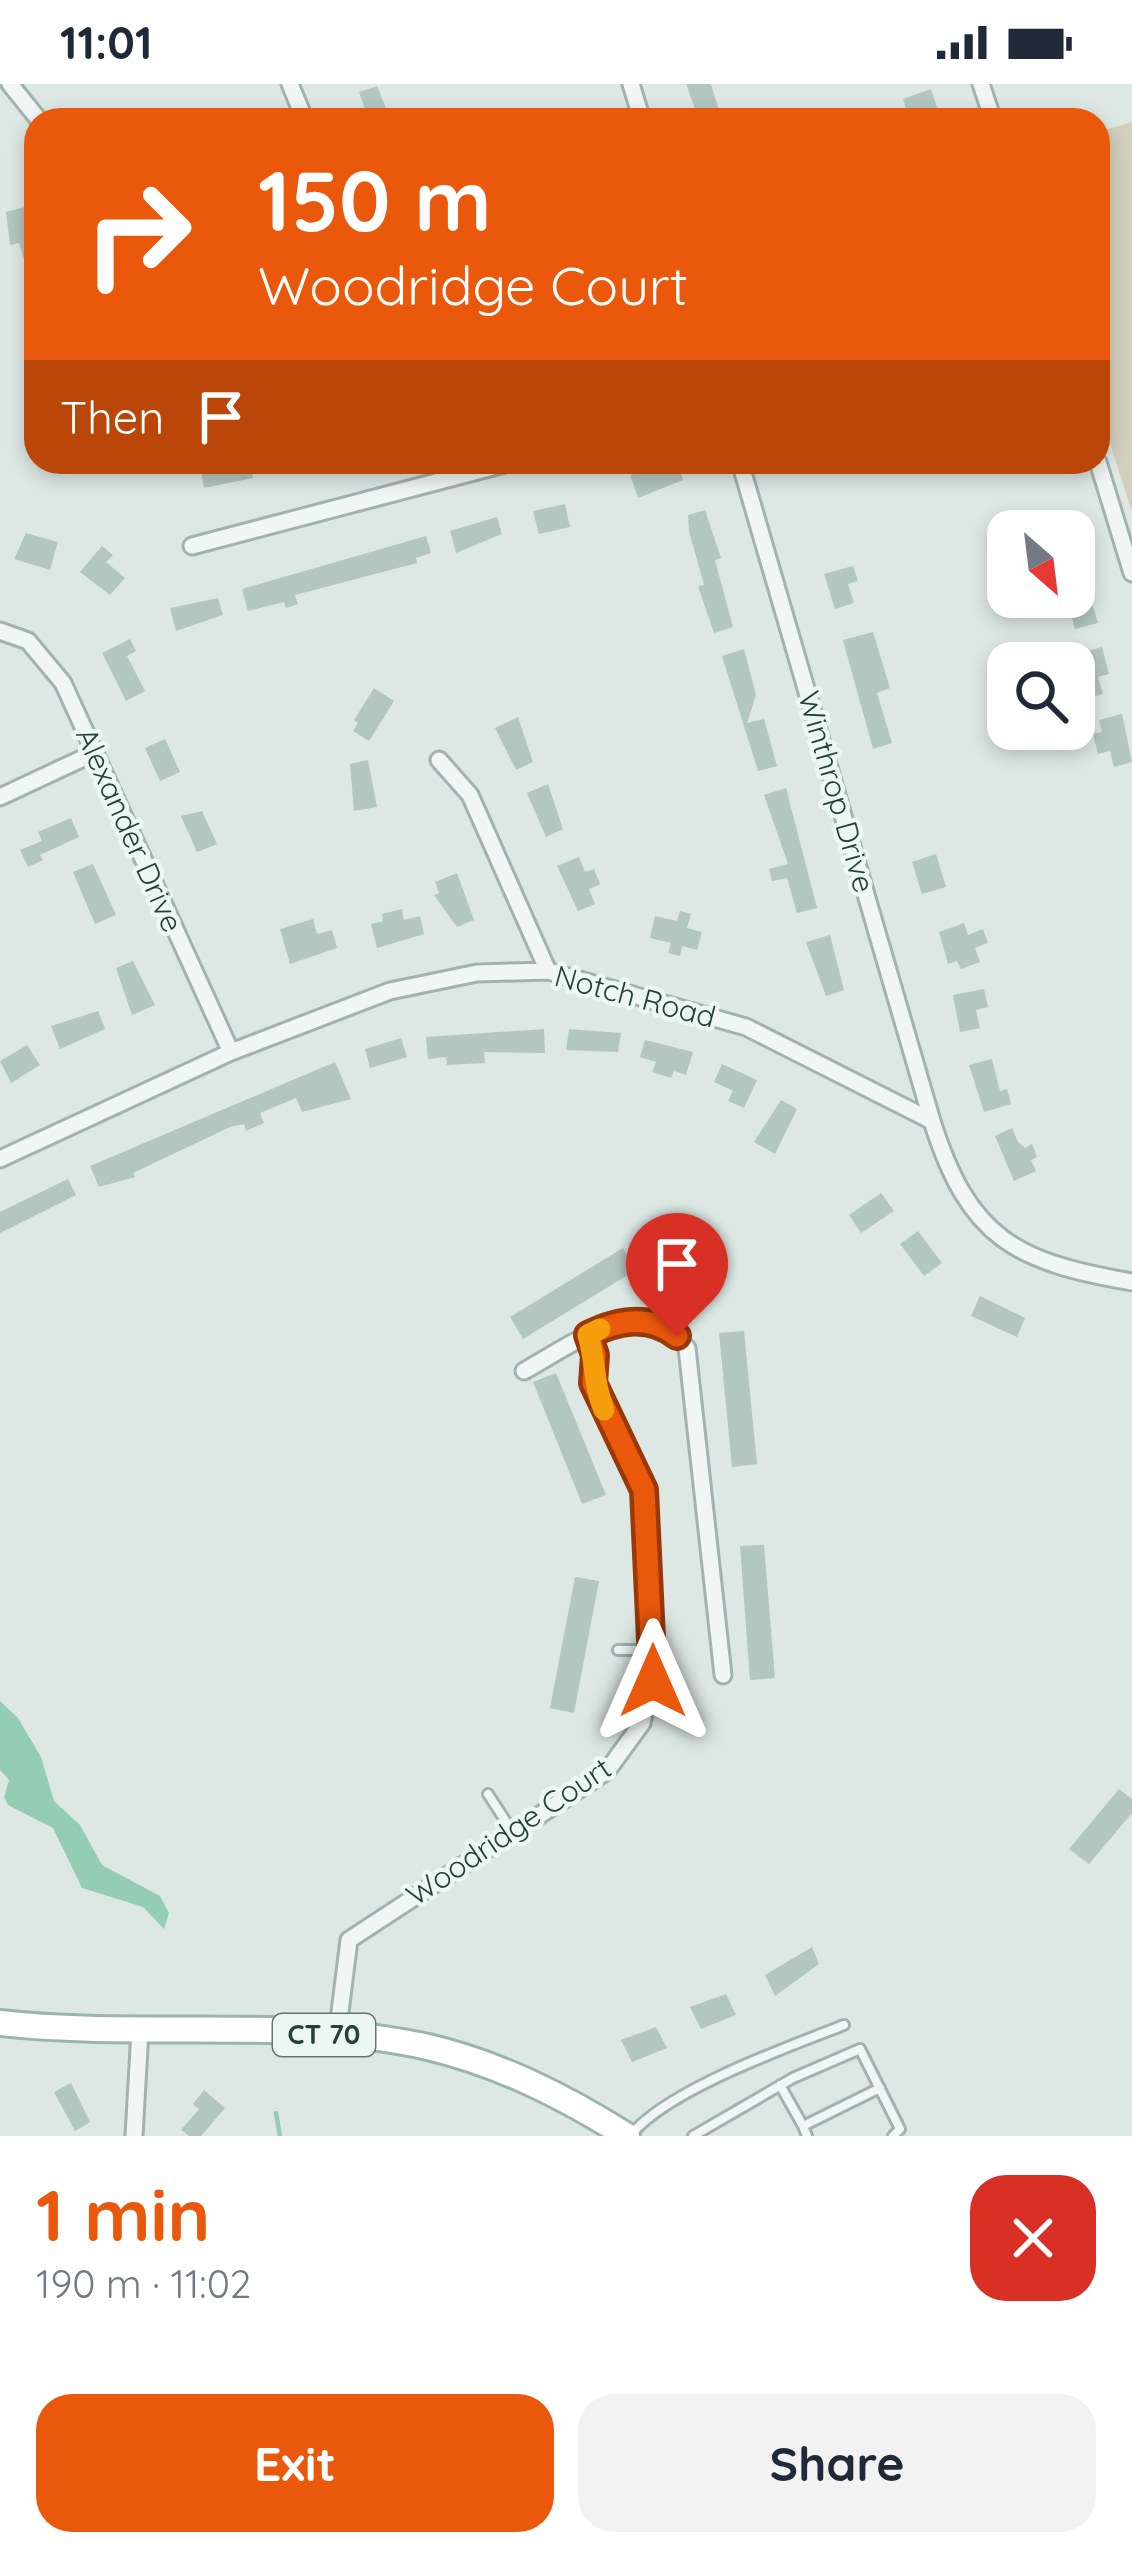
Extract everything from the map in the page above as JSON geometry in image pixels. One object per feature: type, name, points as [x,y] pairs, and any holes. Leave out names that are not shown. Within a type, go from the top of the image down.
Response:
[{"type":"main road","name":"CT 70","points":[[0,2023],[337,2036],[423,2046],[481,2062],[562,2097],[628,2136]]},
{"type":"street","points":[[10,84],[29,108]]},
{"type":"street","points":[[192,546],[466,474]]},
{"type":"street","name":"Winthrop Drive","points":[[743,474],[932,1121]]},
{"type":"street","points":[[1102,474],[1132,573]]},
{"type":"street","name":"Alexander Drive","points":[[0,631],[28,641],[63,683],[231,1052]]},
{"type":"street","points":[[0,797],[94,753]]},
{"type":"street","points":[[440,760],[470,795],[548,971]]},
{"type":"street","name":"Notch Road","points":[[0,1159],[231,1052],[390,991],[477,973],[548,971],[746,1028],[932,1121]]},
{"type":"street","points":[[932,1121],[955,1181],[977,1217],[1012,1249],[1072,1272],[1132,1282]]},
{"type":"street","points":[[524,1372],[613,1324],[645,1322],[670,1330],[690,1355],[723,1676]]},
{"type":"street","name":"Woodridge Court","points":[[337,2036],[349,1940],[586,1786],[624,1754],[647,1708],[654,1650],[644,1490],[593,1383],[595,1355],[588,1335]]},
{"type":"street","points":[[134,2136],[140,2030]]},
{"type":"lane","points":[[618,1650],[654,1650]]},
{"type":"lane","points":[[488,1794],[513,1833]]},
{"type":"lane","points":[[628,2136],[644,2118],[702,2088],[844,2025]]},
{"type":"lane","points":[[693,2136],[780,2085],[860,2049],[900,2129],[893,2136]]},
{"type":"lane","points":[[780,2085],[807,2136]]},
{"type":"lane","points":[[802,2126],[880,2087]]},
{"type":"shaded area","points":[[1132,122],[1132,512],[1110,443],[1110,128]]},
{"type":"shaded area","points":[[0,1701],[18,1718],[41,1757],[54,1801],[80,1825],[102,1865],[160,1896],[169,1913],[164,1929],[143,1907],[82,1888],[53,1828],[8,1805],[4,1797],[9,1780],[0,1770]]},
{"type":"building","points":[[686,84],[711,84],[718,108],[695,108]]},
{"type":"building","points":[[377,86],[386,108],[365,108],[359,92]]},
{"type":"building","points":[[931,89],[937,108],[906,108],[903,99]]},
{"type":"building","points":[[24,207],[24,259],[19,243],[10,245],[6,212]]},
{"type":"building","points":[[202,474],[252,474],[253,478],[204,488]]},
{"type":"building","points":[[681,474],[683,480],[638,498],[630,475]]},
{"type":"building","points":[[565,504],[570,527],[539,534],[533,511]]},
{"type":"building","points":[[705,510],[721,558],[715,560],[733,627],[714,633],[698,586],[704,585],[689,531],[688,515]]},
{"type":"building","points":[[497,517],[502,534],[456,553],[450,531]]},
{"type":"building","points":[[26,533],[58,542],[50,570],[14,559]]},
{"type":"building","points":[[426,536],[431,553],[416,558],[417,563],[295,595],[298,604],[286,608],[284,602],[248,611],[242,589]]},
{"type":"building","points":[[102,546],[113,555],[106,562],[125,578],[110,595],[80,572]]},
{"type":"building","points":[[853,566],[858,581],[848,584],[854,603],[835,609],[824,574]]},
{"type":"building","points":[[218,598],[223,615],[176,631],[170,608]]},
{"type":"building","points":[[1095,613],[1098,623],[1075,629],[1072,618],[1095,618]]},
{"type":"building","points":[[873,632],[890,688],[877,693],[892,743],[873,749],[843,640]]},
{"type":"building","points":[[130,639],[136,651],[127,656],[145,691],[126,701],[102,653]]},
{"type":"building","points":[[1102,647],[1109,674],[1098,677],[1103,694],[1095,696],[1095,649]]},
{"type":"building","points":[[744,649],[756,695],[747,723],[764,719],[777,766],[758,771],[722,656]]},
{"type":"building","points":[[374,688],[394,701],[369,741],[353,731],[358,723],[354,720]]},
{"type":"building","points":[[1122,714],[1132,762],[1114,767],[1110,751],[1098,754],[1099,720]]},
{"type":"building","points":[[518,717],[533,762],[516,770],[495,728]]},
{"type":"building","points":[[165,739],[180,772],[160,781],[145,748]]},
{"type":"building","points":[[368,760],[377,807],[354,811],[350,764]]},
{"type":"building","points":[[548,784],[563,829],[546,837],[527,793]]},
{"type":"building","points":[[786,788],[817,908],[797,913],[787,878],[772,881],[769,869],[788,864],[764,795]]},
{"type":"building","points":[[202,811],[217,844],[197,852],[181,816]]},
{"type":"building","points":[[71,818],[79,837],[40,855],[43,860],[28,867],[20,850],[42,841],[38,832]]},
{"type":"building","points":[[936,854],[946,887],[922,894],[912,862]]},
{"type":"building","points":[[579,857],[585,872],[594,869],[600,884],[589,889],[595,904],[578,911],[557,866]]},
{"type":"building","points":[[93,864],[116,915],[95,924],[73,872]]},
{"type":"building","points":[[457,873],[474,920],[457,927],[434,895],[439,893],[435,882]]},
{"type":"building","points":[[402,909],[404,920],[420,916],[424,934],[377,948],[371,924],[383,921],[382,914]]},
{"type":"building","points":[[680,911],[691,914],[687,928],[702,932],[697,950],[682,946],[680,956],[668,953],[671,943],[650,938],[655,916],[677,921]]},
{"type":"building","points":[[313,919],[317,934],[332,930],[337,948],[290,964],[280,929]]},
{"type":"building","points":[[964,923],[968,935],[983,929],[988,943],[975,948],[980,962],[961,969],[957,961],[948,964],[939,932]]},
{"type":"building","points":[[830,935],[844,990],[826,996],[806,942]]},
{"type":"building","points":[[133,961],[155,1005],[132,1015],[116,968]]},
{"type":"building","points":[[984,989],[988,1007],[976,1010],[980,1028],[960,1032],[953,995]]},
{"type":"building","points":[[98,1011],[105,1029],[60,1049],[51,1026]]},
{"type":"building","points":[[544,1029],[545,1053],[484,1052],[485,1063],[447,1065],[446,1057],[428,1059],[426,1037]]},
{"type":"building","points":[[569,1029],[621,1033],[618,1052],[566,1050]]},
{"type":"building","points":[[401,1038],[407,1057],[370,1068],[365,1049]]},
{"type":"building","points":[[645,1040],[693,1052],[686,1075],[674,1071],[671,1078],[652,1072],[656,1062],[640,1057]]},
{"type":"building","points":[[27,1045],[40,1065],[11,1083],[0,1061]]},
{"type":"building","points":[[992,1059],[1000,1091],[1007,1089],[1011,1104],[984,1112],[969,1065]]},
{"type":"building","points":[[335,1062],[351,1099],[302,1112],[296,1098],[260,1113],[264,1123],[246,1131],[244,1124],[230,1127],[133,1173],[135,1177],[99,1187],[90,1166]]},
{"type":"building","points":[[722,1064],[757,1080],[744,1108],[728,1101],[733,1091],[714,1082]]},
{"type":"building","points":[[781,1100],[797,1109],[775,1154],[754,1142]]},
{"type":"building","points":[[1012,1128],[1025,1148],[1032,1144],[1037,1157],[1031,1160],[1036,1171],[1014,1181],[995,1136]]},
{"type":"building","points":[[68,1179],[76,1195],[0,1233],[0,1212]]},
{"type":"building","points":[[881,1193],[894,1211],[861,1233],[849,1215]]},
{"type":"building","points":[[918,1231],[942,1263],[924,1276],[900,1244]]},
{"type":"building","points":[[623,1248],[636,1270],[523,1339],[510,1317]]},
{"type":"building","points":[[980,1296],[1025,1318],[1017,1337],[971,1316]]},
{"type":"building","points":[[744,1331],[757,1464],[732,1467],[719,1333]]},
{"type":"building","points":[[556,1373],[606,1495],[582,1504],[533,1382]]},
{"type":"building","points":[[764,1545],[775,1678],[750,1680],[740,1546]]},
{"type":"building","points":[[575,1577],[599,1581],[574,1713],[550,1708]]},
{"type":"building","points":[[1119,1789],[1132,1799],[1132,1813],[1089,1864],[1069,1849]]},
{"type":"building","points":[[812,1947],[819,1964],[775,1996],[765,1975]]},
{"type":"building","points":[[726,1994],[736,2015],[701,2029],[690,2007]]},
{"type":"building","points":[[656,2027],[667,2048],[632,2062],[621,2040]]},
{"type":"building","points":[[71,2083],[90,2122],[75,2131],[54,2092]]},
{"type":"building","points":[[204,2090],[225,2108],[201,2136],[189,2136],[181,2130],[199,2109],[193,2104]]},
{"type":"waterway","points":[[276,2113],[280,2136]]},
{"type":"slow traffic","points":[[600,1329],[588,1335],[595,1355],[593,1383],[604,1410]]},
{"type":"route","points":[[653,1681],[644,1490],[593,1383],[595,1355],[588,1335],[629,1321],[659,1325],[677,1336]]}]
